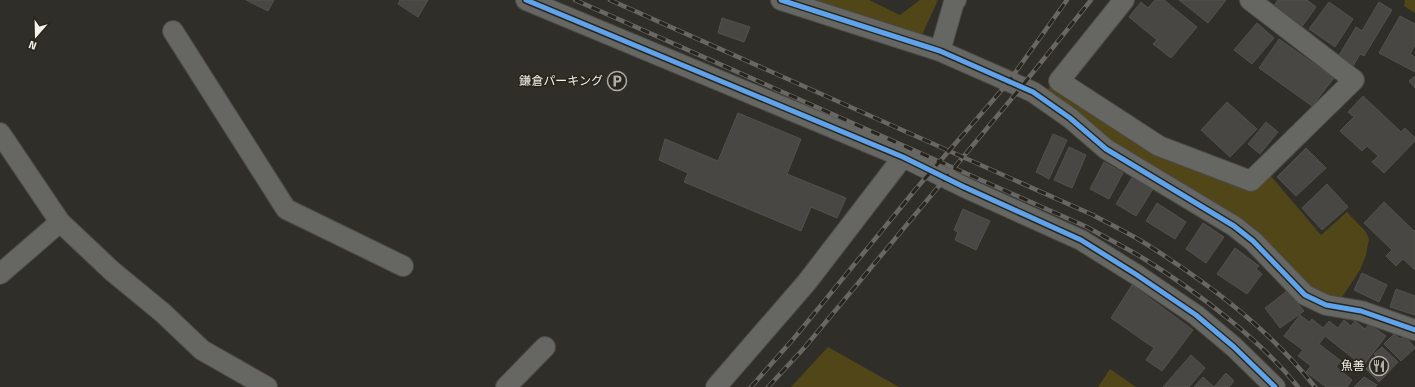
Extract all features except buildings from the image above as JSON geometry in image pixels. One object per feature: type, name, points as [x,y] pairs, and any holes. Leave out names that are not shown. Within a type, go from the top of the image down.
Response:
[{"type":"street","points":[[526,0],[903,157],[964,187],[1082,240],[1196,315],[1234,347],[1275,387]]},
{"type":"street","points":[[781,0],[940,51],[1033,92],[1070,118],[1106,148],[1234,226],[1253,241],[1305,295],[1326,305],[1361,311],[1415,330]]},
{"type":"street","points":[[940,51],[954,2],[956,0]]},
{"type":"street","points":[[1124,0],[1059,81],[1159,146],[1251,181],[1354,80],[1256,2]]},
{"type":"street","points":[[173,31],[286,209],[403,266]]},
{"type":"street","points":[[0,134],[60,222],[112,271],[163,313],[202,350],[267,387]]},
{"type":"street","points":[[716,387],[807,282],[903,157]]},
{"type":"street","points":[[0,274],[60,222]]},
{"type":"street","points":[[506,387],[545,347]]},
{"type":"shaded area","points":[[809,0],[869,0],[900,15],[920,0],[938,0],[921,37]]},
{"type":"shaded area","points":[[1405,0],[1415,0],[1415,13],[1404,6]]},
{"type":"shaded area","points":[[1054,83],[1158,152],[1270,175],[1321,235],[1347,212],[1366,232],[1369,239],[1366,255],[1360,270],[1339,302],[1325,298],[1044,94]]},
{"type":"shaded area","points":[[828,347],[899,387],[791,387]]},
{"type":"shaded area","points":[[1110,369],[1136,387],[1098,387]]},
{"type":"railway","points":[[575,0],[1087,227],[1146,260],[1206,302],[1247,334],[1283,369],[1298,387]]},
{"type":"railway","points":[[610,0],[1093,215],[1132,235],[1198,279],[1240,311],[1280,347],[1315,387]]},
{"type":"railway","points":[[751,387],[795,337],[915,190],[1007,84],[1067,0]]},
{"type":"railway","points":[[768,387],[805,347],[1018,91],[1091,0]]},
{"type":"cycle path","points":[[526,0],[903,157],[964,187],[1081,240],[1137,275],[1196,315],[1234,347],[1275,387]]},
{"type":"cycle path","points":[[781,0],[940,51],[1033,92],[1070,118],[1106,149],[1234,226],[1253,241],[1305,295],[1326,305],[1361,311],[1415,330]]},
{"type":"place","name":"鎌倉パーキング","points":[[617,81]]},
{"type":"place","name":"魚善","points":[[1379,366]]}]
